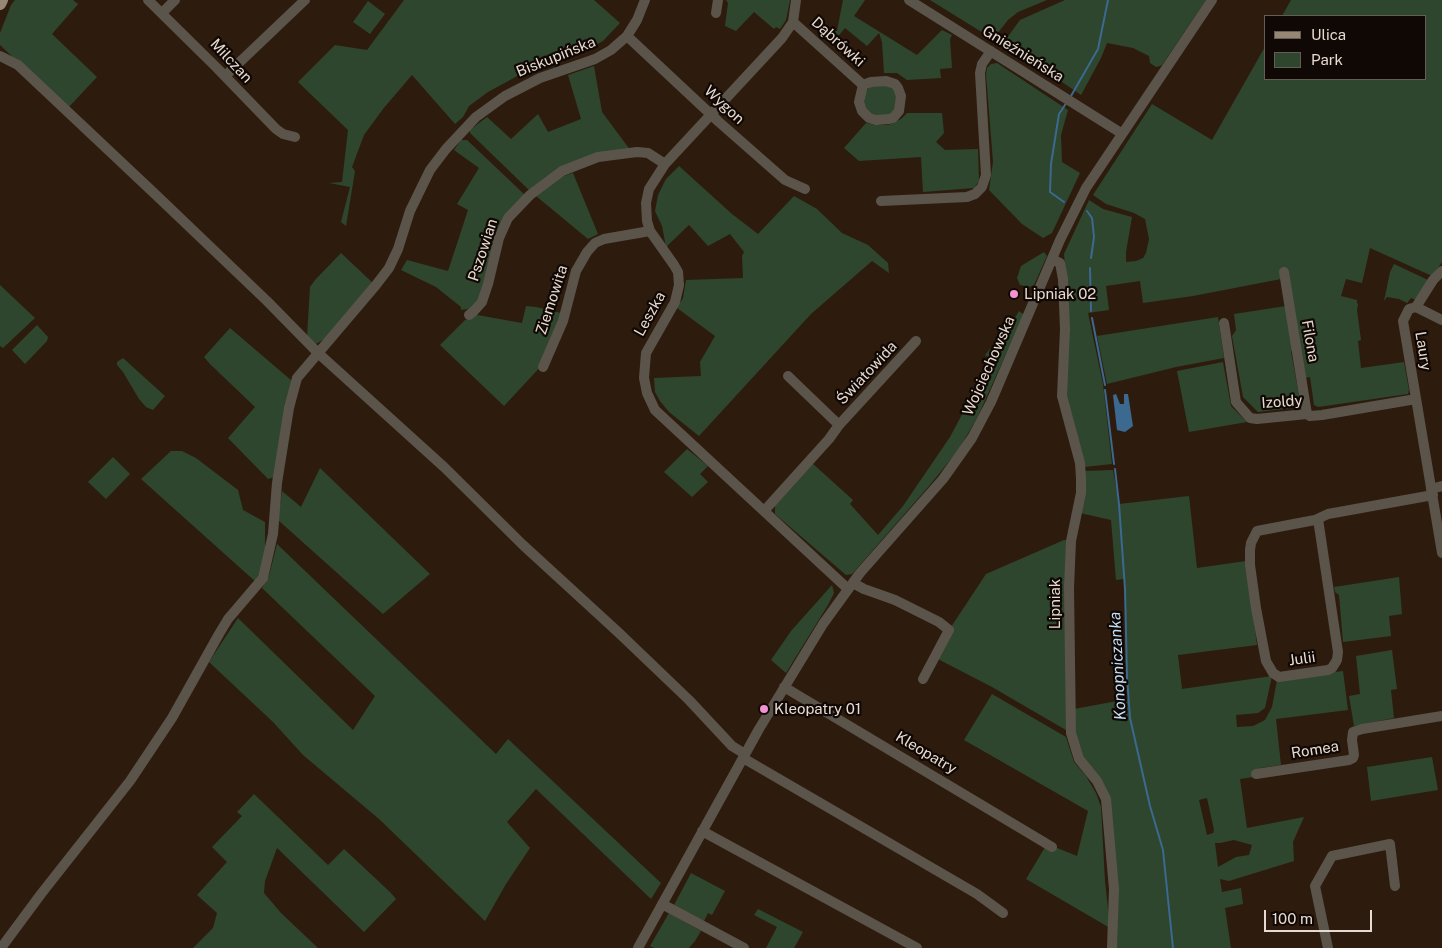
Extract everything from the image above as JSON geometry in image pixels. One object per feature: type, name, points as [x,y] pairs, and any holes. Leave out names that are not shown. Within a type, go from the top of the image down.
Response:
[{"type":"main road","points":[[0,4],[2,0]]},
{"type":"street","name":"Milczan","points":[[148,0],[276,129],[283,134],[295,137]]},
{"type":"street","points":[[162,13],[175,0]]},
{"type":"street","points":[[225,76],[305,0]]},
{"type":"street","name":"Biskupińska","points":[[1,948],[130,781],[172,718],[218,634],[228,619],[264,578],[273,534],[277,483],[291,400],[297,378],[376,285],[394,260],[420,187],[430,170],[452,142],[476,117],[505,96],[523,86],[604,55],[627,36],[637,20],[645,0]]},
{"type":"street","points":[[716,14],[718,0]]},
{"type":"street","name":"Leszka","points":[[796,0],[793,22],[782,38],[665,164],[652,182],[647,195],[646,212],[650,230],[678,272],[680,285],[675,302],[646,353],[644,378],[649,400],[655,410],[850,586],[895,600],[939,622],[949,630],[923,679]]},
{"type":"street","name":"Gnieźnieńska","points":[[909,0],[1122,133]]},
{"type":"street","name":"Wojciechowska","points":[[638,948],[744,756],[793,672],[850,586],[947,474],[970,442],[993,398],[1052,259],[1086,188],[1212,0]]},
{"type":"street","name":"Dąbrówki","points":[[793,22],[863,85]]},
{"type":"street","name":"Wygon","points":[[627,36],[711,115],[785,180],[805,188]]},
{"type":"street","points":[[881,202],[967,197],[975,194],[982,187],[986,175],[980,73],[982,64],[991,51]]},
{"type":"street","points":[[0,56],[18,65],[155,194],[267,301],[318,353],[444,467],[523,545],[619,633],[689,700],[732,746],[744,756],[977,894],[1003,912]]},
{"type":"street","name":"Dąbrówki","points":[[886,80],[895,84],[901,96],[897,115],[894,118],[883,120],[866,117],[860,102],[863,85],[886,80]]},
{"type":"street","name":"Pszowian","points":[[469,315],[482,302],[499,238],[508,218],[530,195],[562,171],[598,158],[619,153],[643,153],[665,164]]},
{"type":"street","name":"Ziemowita","points":[[543,367],[562,321],[576,271],[587,252],[595,243],[604,239],[650,230]]},
{"type":"street","name":"Lipniak","points":[[1052,259],[1060,263],[1063,279],[1065,329],[1062,396],[1080,463],[1081,478],[1081,493],[1071,541],[1069,588],[1071,733],[1079,759],[1097,781],[1106,799],[1114,889],[1112,948]]},
{"type":"street","points":[[1442,271],[1433,280],[1416,308],[1442,320]]},
{"type":"street","name":"Filona","points":[[1284,272],[1307,414]]},
{"type":"street","name":"Laury","points":[[1416,308],[1409,309],[1403,321],[1442,553]]},
{"type":"street","name":"Izoldy","points":[[1224,323],[1238,406],[1250,418],[1307,414],[1310,416],[1322,415],[1416,399]]},
{"type":"street","name":"Światowida","points":[[764,510],[916,341]]},
{"type":"street","name":"Światowida","points":[[788,376],[839,425]]},
{"type":"street","name":"Julii","points":[[1318,519],[1338,652],[1337,660],[1335,665],[1328,670],[1279,677],[1269,668],[1263,650],[1250,565],[1251,544],[1257,531],[1318,519],[1328,514],[1432,492],[1442,486]]},
{"type":"street","name":"Kleopatry","points":[[784,687],[1052,847]]},
{"type":"street","name":"Romea","points":[[1256,774],[1349,760],[1354,755],[1352,740],[1354,732],[1362,729],[1442,716]]},
{"type":"street","points":[[702,831],[917,948]]},
{"type":"street","points":[[1328,948],[1315,886],[1332,856],[1390,844],[1395,886]]},
{"type":"street","points":[[662,904],[744,948]]},
{"type":"green space","points":[[15,0],[73,0],[78,4],[80,2],[52,34],[97,77],[67,109],[0,45],[0,33],[11,5]]},
{"type":"green space","points":[[404,0],[594,0],[620,23],[603,41],[590,48],[532,68],[488,92],[469,106],[463,117],[455,124],[412,75],[364,135],[352,167],[355,171],[346,226],[341,222],[350,187],[329,183],[342,182],[348,130],[298,82],[335,45],[367,50]]},
{"type":"green space","points":[[726,0],[790,0],[786,20],[780,29],[776,27],[774,29],[754,12],[736,31],[725,26],[728,3]]},
{"type":"green space","points":[[843,0],[865,0],[854,16],[917,55],[942,30],[952,35],[950,39],[952,68],[940,69],[941,78],[907,80],[897,73],[884,73],[882,42],[879,33],[867,46],[845,28],[835,40],[822,31],[837,31]]},
{"type":"green space","points":[[930,0],[1047,0],[1018,12],[1008,20],[993,39]]},
{"type":"green space","points":[[1065,0],[1206,0],[1160,66],[1156,67],[1150,63],[1149,56],[1133,48],[1107,43],[1081,95],[1004,42],[1020,20]]},
{"type":"green space","points":[[1291,0],[1442,0],[1442,262],[1432,276],[1370,248],[1362,283],[1346,279],[1341,296],[1357,300],[1361,340],[1358,341],[1361,368],[1404,362],[1408,394],[1318,407],[1314,405],[1310,377],[1305,378],[1300,348],[1291,351],[1301,407],[1258,412],[1243,397],[1232,336],[1236,330],[1234,314],[1286,306],[1281,279],[1193,296],[1143,303],[1140,281],[1106,286],[1109,310],[1088,313],[1103,384],[1112,464],[1084,467],[1062,396],[1068,300],[1064,254],[1089,200],[1103,209],[1132,217],[1126,262],[1143,258],[1146,253],[1149,239],[1145,219],[1134,213],[1106,204],[1093,195],[1152,104],[1212,140],[1264,49],[1264,80],[1427,80],[1427,15],[1283,15]]},
{"type":"green space","points":[[368,1],[385,14],[370,34],[353,22]]},
{"type":"green space","points":[[997,63],[1068,110],[1061,135],[1062,162],[1080,173],[1052,233],[1043,238],[1022,224],[989,190],[993,162],[986,74],[987,68],[991,64]]},
{"type":"green space","points":[[594,66],[602,112],[631,151],[619,151],[530,191],[470,133],[470,130],[487,117],[511,139],[538,114],[548,132],[581,119],[568,75]]},
{"type":"green space","points":[[882,84],[892,87],[896,94],[896,107],[890,115],[877,116],[867,112],[864,103],[865,92],[870,87]]},
{"type":"green space","points":[[907,113],[942,113],[944,133],[936,142],[945,150],[978,149],[979,181],[974,188],[923,192],[921,157],[859,161],[844,148],[866,123],[888,125],[901,119]]},
{"type":"green space","points":[[461,140],[467,140],[525,195],[506,216],[480,300],[473,308],[461,310],[461,307],[436,287],[401,270],[407,260],[448,271],[468,210],[457,204],[479,168],[454,150]]},
{"type":"green space","points":[[679,166],[732,214],[758,234],[794,196],[817,209],[842,233],[868,245],[888,263],[889,273],[872,261],[811,314],[699,436],[669,412],[660,401],[655,392],[654,378],[701,376],[700,362],[715,336],[677,308],[683,298],[686,280],[743,278],[742,256],[744,252],[730,234],[708,246],[689,225],[666,247],[662,226],[655,211],[658,195],[666,179]]},
{"type":"green space","points":[[573,173],[598,234],[588,239],[536,196],[561,177]]},
{"type":"green space","points":[[1044,252],[1047,256],[1034,285],[1029,287],[1020,285],[1017,278],[1021,266]]},
{"type":"green space","points":[[341,253],[375,285],[328,337],[316,344],[307,337],[310,287]]},
{"type":"green space","points":[[1394,264],[1428,280],[1416,300],[1411,298],[1407,303],[1399,299],[1387,297],[1384,301],[1390,272]]},
{"type":"green space","points":[[0,285],[35,318],[3,348],[0,346]]},
{"type":"green space","points":[[526,306],[561,313],[543,364],[504,406],[440,345],[465,320],[477,315],[522,323]]},
{"type":"green space","points":[[1019,311],[1023,316],[978,416],[959,449],[852,574],[846,575],[775,514],[775,505],[812,463],[853,500],[850,504],[878,535],[903,506],[950,437],[991,360],[985,355],[990,349],[996,350]]},
{"type":"green space","points":[[1218,317],[1224,358],[1176,367],[1107,384],[1097,336]]},
{"type":"green space","points":[[37,325],[48,337],[47,341],[25,364],[12,350]]},
{"type":"green space","points":[[230,328],[292,381],[274,477],[268,479],[228,438],[255,407],[204,357]]},
{"type":"green space","points":[[123,358],[165,396],[153,410],[146,407],[139,399],[117,365],[117,362]]},
{"type":"green space","points":[[1223,362],[1231,406],[1247,422],[1189,432],[1177,371]]},
{"type":"green space","points":[[687,449],[708,466],[700,474],[708,482],[692,497],[664,472]]},
{"type":"green space","points":[[171,451],[182,451],[196,458],[238,490],[243,510],[265,522],[265,553],[257,583],[141,479]]},
{"type":"green space","points":[[113,457],[130,474],[106,499],[88,482]]},
{"type":"green space","points":[[320,468],[430,574],[383,614],[278,520],[282,491],[301,507]]},
{"type":"green space","points":[[1113,470],[1119,504],[1189,496],[1197,568],[1246,561],[1257,645],[1178,655],[1182,689],[1272,676],[1265,708],[1258,713],[1236,715],[1237,727],[1253,726],[1265,720],[1272,707],[1277,680],[1343,671],[1348,710],[1276,719],[1281,765],[1260,768],[1256,771],[1254,777],[1240,779],[1247,828],[1304,817],[1293,842],[1294,861],[1229,881],[1220,879],[1222,892],[1241,888],[1243,904],[1225,908],[1231,948],[1115,948],[1110,798],[1082,757],[1075,733],[1074,709],[1128,699],[1124,579],[1116,580],[1111,520],[1080,513],[1083,471]],"holes":[[[1207,798],[1214,830],[1213,833],[1207,835],[1199,800]],[[1234,840],[1252,845],[1249,855],[1236,857],[1218,867],[1215,843]]]},
{"type":"green space","points":[[1064,540],[1071,541],[1071,733],[992,687],[934,657],[949,630],[986,574]]},
{"type":"green space","points":[[277,544],[496,754],[508,739],[661,883],[651,899],[536,789],[507,822],[530,848],[506,884],[485,921],[379,819],[303,755],[273,722],[209,662],[238,618],[353,730],[375,696],[262,588],[269,576]]},
{"type":"green space","points":[[1399,577],[1402,614],[1389,616],[1391,636],[1343,642],[1339,595],[1335,592],[1334,587]]},
{"type":"green space","points":[[832,585],[834,593],[828,605],[786,673],[771,660],[791,631]]},
{"type":"green space","points":[[1392,650],[1397,689],[1391,690],[1394,718],[1354,726],[1349,696],[1360,694],[1356,656]]},
{"type":"green space","points":[[992,694],[1066,737],[1074,762],[1086,776],[1096,793],[1101,807],[1110,928],[1026,879],[1047,844],[1077,856],[1088,811],[964,740]]},
{"type":"green space","points":[[1432,757],[1438,790],[1371,801],[1367,767]]},
{"type":"green space","points":[[254,794],[328,865],[344,849],[396,899],[364,932],[277,848],[265,881],[264,893],[281,913],[318,948],[193,948],[213,928],[217,913],[197,895],[227,862],[212,847],[242,816],[237,812]]},
{"type":"green space","points":[[691,873],[725,891],[712,915],[708,913],[703,923],[673,907]]},
{"type":"green space","points":[[758,909],[803,932],[794,948],[766,948],[777,927],[754,915]]},
{"type":"green space","points":[[669,913],[701,931],[689,948],[654,948],[650,946]]},
{"type":"water","points":[[1116,394],[1120,404],[1124,404],[1124,394],[1128,394],[1133,426],[1125,432],[1117,430],[1113,395]]},
{"type":"waterway","name":"Konopniczanka","points":[[1071,96],[1098,49],[1108,0]]},
{"type":"waterway","name":"Konopniczanka","points":[[1064,202],[1050,192],[1051,164],[1059,114],[1067,102]]},
{"type":"waterway","name":"Konopniczanka","points":[[1087,211],[1092,218],[1094,237],[1091,258]]},
{"type":"waterway","name":"Konopniczanka","points":[[1090,268],[1091,311]]},
{"type":"waterway","name":"Konopniczanka","points":[[1092,318],[1105,385]]},
{"type":"waterway","name":"Konopniczanka","points":[[1105,390],[1114,464]]},
{"type":"waterway","name":"Konopniczanka","points":[[1115,469],[1125,589],[1130,718],[1150,806],[1163,850],[1173,948]]},
{"type":"place","name":"Lipniak 02","points":[[1014,294]]},
{"type":"place","name":"Kleopatry 01","points":[[764,709]]}]
